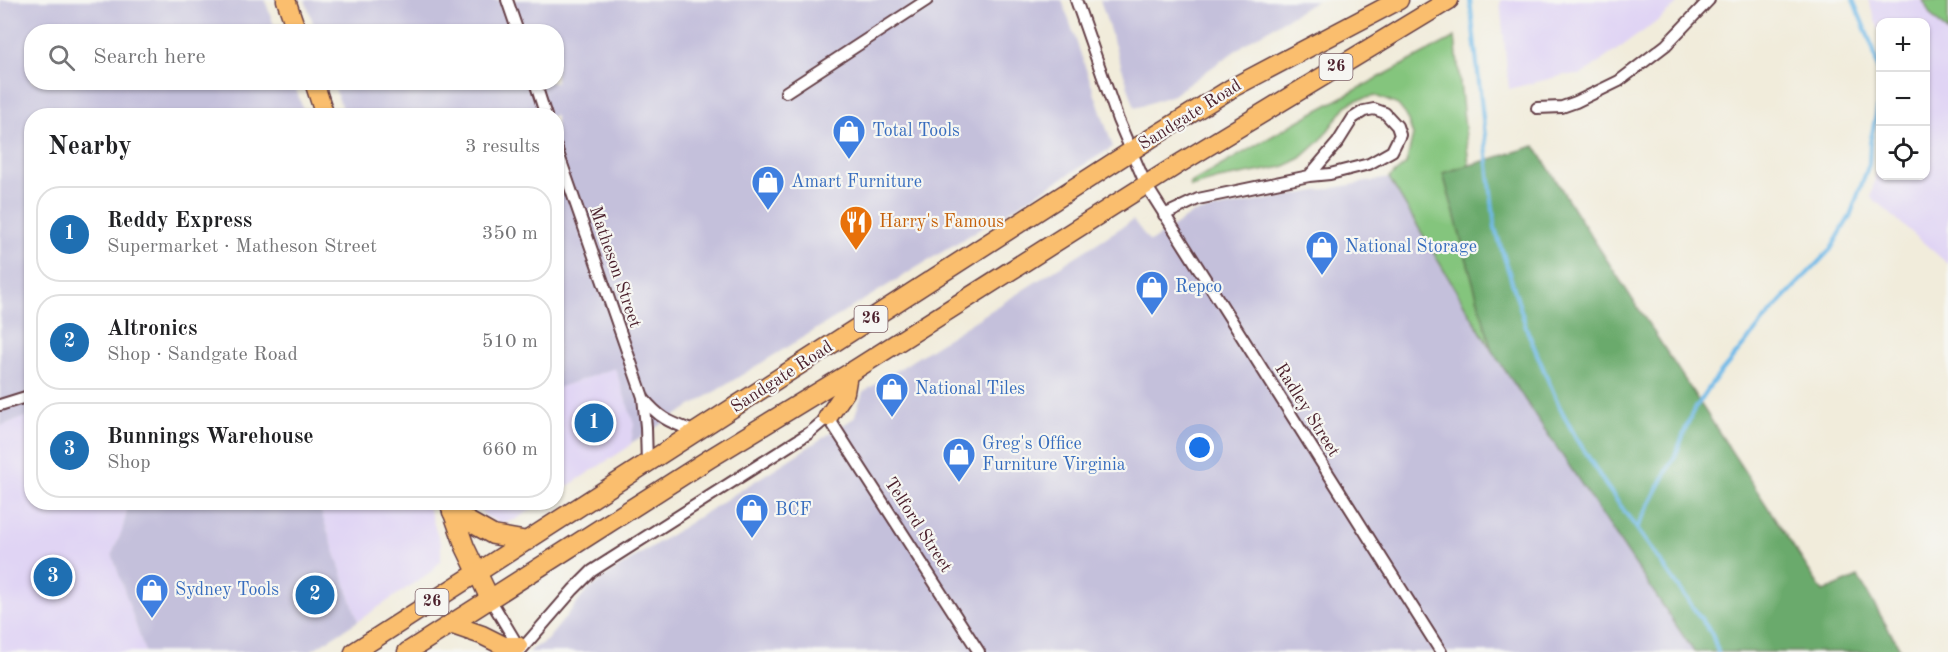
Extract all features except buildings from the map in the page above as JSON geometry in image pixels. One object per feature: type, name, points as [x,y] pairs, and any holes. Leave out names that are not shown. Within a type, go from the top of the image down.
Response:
[{"type":"main road","points":[[286,0],[294,24]]},
{"type":"main road","name":"Sandgate Road","points":[[354,652],[1232,88],[1399,0]]},
{"type":"main road","name":"Sandgate Road","points":[[407,652],[1146,184],[1447,1]]},
{"type":"main road","points":[[317,90],[322,108]]},
{"type":"main road","points":[[828,417],[844,392],[848,374]]},
{"type":"main road","points":[[451,510],[477,573],[490,598]]},
{"type":"main road","points":[[455,510],[493,535],[528,541]]},
{"type":"main road","points":[[450,624],[482,635],[504,646],[520,649]]},
{"type":"street","points":[[507,0],[515,24]]},
{"type":"street","points":[[786,92],[927,0]]},
{"type":"street","name":"Radley Street","points":[[1076,0],[1130,152],[1146,184],[1441,652]]},
{"type":"street","points":[[1537,108],[1562,107],[1619,81],[1666,45],[1708,0]]},
{"type":"street","points":[[538,90],[543,108]]},
{"type":"street","points":[[1164,215],[1198,199],[1309,176],[1345,171],[1384,157],[1397,143],[1400,135],[1397,126],[1384,112],[1374,109],[1364,111],[1353,118],[1338,142],[1309,176]]},
{"type":"street","name":"Matheson Street","points":[[564,182],[643,397],[647,464]]},
{"type":"street","name":"Matheson Street","points":[[643,397],[665,420],[696,432]]},
{"type":"street","points":[[0,405],[24,398]]},
{"type":"street","points":[[490,598],[520,649],[592,572],[809,433],[828,417]]},
{"type":"street","name":"Telford Street","points":[[828,417],[979,652]]},
{"type":"shaded area","points":[[0,0],[265,0],[274,24],[24,24],[24,90],[296,90],[303,108],[24,108],[24,417],[0,426]]},
{"type":"shaded area","points":[[305,0],[1062,0],[1113,147],[631,443],[634,424],[615,368],[564,386],[564,108],[342,108],[335,90],[564,90],[564,24],[314,24]]},
{"type":"shaded area","points":[[1100,0],[1318,0],[1252,39],[1173,95],[1135,108]]},
{"type":"shaded area","points":[[1682,0],[1655,23],[1581,75],[1564,75],[1509,89],[1500,1]]},
{"type":"shaded area","points":[[1868,0],[1948,0],[1948,264],[1871,197],[1876,172],[1876,180],[1930,180],[1930,18],[1876,18],[1876,22]]},
{"type":"shaded area","points":[[1389,178],[1492,351],[1694,652],[528,652],[547,640],[586,592],[609,574],[854,418],[863,392],[1133,220],[1150,242],[1193,213]]},
{"type":"shaded area","points":[[615,368],[634,424],[631,444],[627,448],[564,488],[564,386]]},
{"type":"shaded area","points":[[24,417],[24,510],[127,510],[122,531],[112,554],[145,652],[0,652],[0,426]]},
{"type":"shaded area","points":[[127,510],[320,510],[358,621],[309,652],[145,652],[112,554],[122,531]]},
{"type":"shaded area","points":[[320,510],[429,510],[441,545],[441,560],[432,571],[358,621]]},
{"type":"shaded area","points":[[480,510],[531,510],[515,520],[500,523],[485,516]]},
{"type":"green space","points":[[1923,0],[1948,0],[1948,33],[1930,14]]},
{"type":"green space","points":[[1455,37],[1469,165],[1443,173],[1492,351],[1389,178],[1406,164],[1413,135],[1406,115],[1398,105],[1376,96],[1356,100],[1346,106],[1320,141],[1301,158],[1283,167],[1219,179],[1191,187],[1189,184],[1307,116]]},
{"type":"green space","points":[[1535,146],[1823,592],[1858,577],[1902,652],[1694,652],[1492,351],[1443,173]]},
{"type":"waterway","points":[[1470,0],[1495,228],[1527,330],[1559,406],[1574,434],[1605,484],[1712,634],[1718,652]]},
{"type":"waterway","points":[[1637,528],[1676,454],[1691,415],[1712,383],[1778,304],[1831,249],[1850,216],[1869,164],[1870,143],[1880,96],[1880,79],[1873,48],[1853,0]]},
{"type":"place","name":"Total Tools","points":[[849,160]]},
{"type":"place","name":"Amart Furniture","points":[[768,211]]},
{"type":"place","name":"Harry's Famous","points":[[856,251]]},
{"type":"place","name":"National Storage","points":[[1322,276]]},
{"type":"place","name":"Repco","points":[[1152,316]]},
{"type":"place","name":"National Tiles","points":[[892,418]]},
{"type":"place","name":"Reddy Express","points":[[594,423]]},
{"type":"place","name":"Greg's Office Furniture Virginia","points":[[959,483]]},
{"type":"place","name":"BCF","points":[[752,539]]},
{"type":"place","name":"Bunnings Warehouse","points":[[53,577]]},
{"type":"place","name":"Altronics","points":[[315,595]]},
{"type":"place","name":"Sydney Tools","points":[[152,619]]}]
